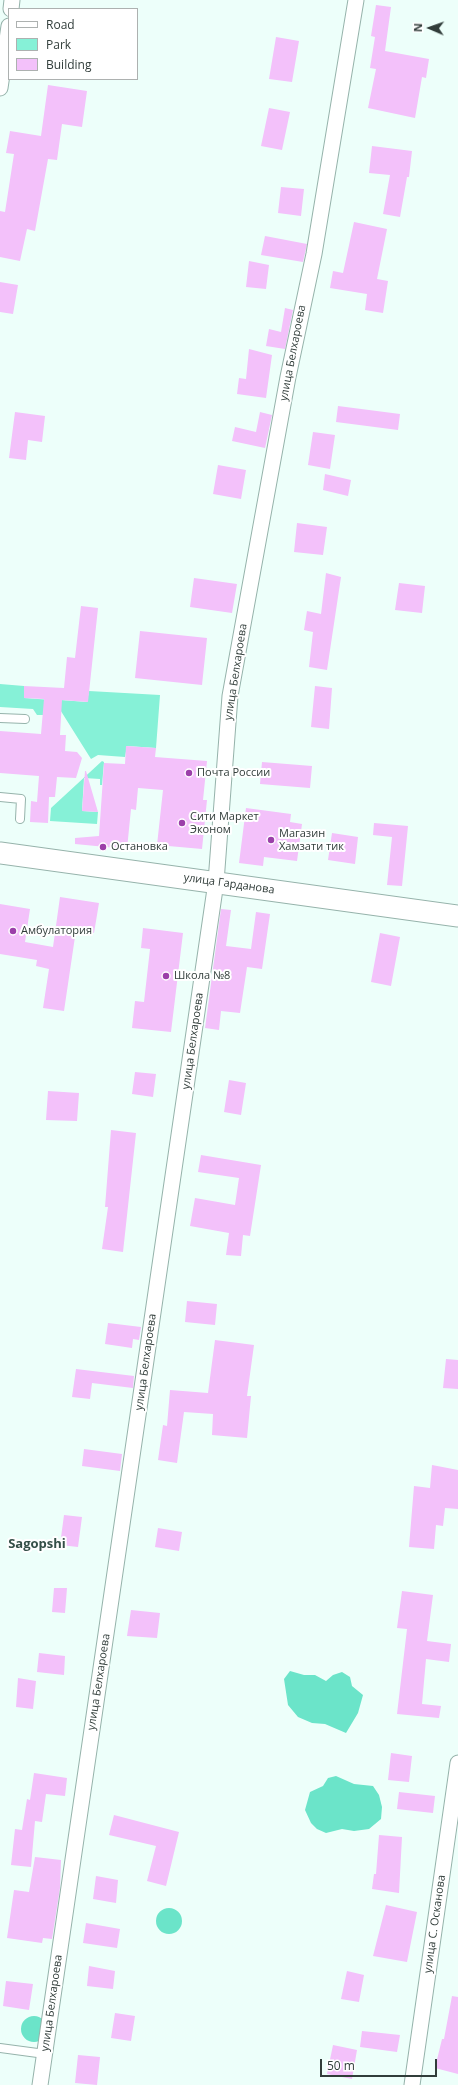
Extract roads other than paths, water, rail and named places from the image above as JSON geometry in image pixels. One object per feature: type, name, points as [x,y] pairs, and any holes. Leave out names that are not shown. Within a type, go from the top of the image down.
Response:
[{"type":"street","name":"улица Белхароева","points":[[40,2085],[216,882],[230,696],[287,384],[314,254],[356,0]]},
{"type":"street","points":[[0,88],[8,33]]},
{"type":"street","name":"улица Гарданова","points":[[0,853],[458,916]]},
{"type":"street","name":"улица С. Осканова","points":[[412,2085],[458,1763]]},
{"type":"lane","points":[[0,718],[25,719]]},
{"type":"lane","points":[[0,797],[21,799],[20,819]]},
{"type":"lane","points":[[0,2048],[45,2054]]},
{"type":"place","name":"Почта России","points":[[189,773]]},
{"type":"place","name":"Сити Маркет Эконом","points":[[182,823]]},
{"type":"place","name":"Магазин Хамзати тик","points":[[271,840]]},
{"type":"place","name":"Остановка","points":[[103,847]]},
{"type":"place","name":"Амбулатория","points":[[13,931]]},
{"type":"place","name":"Школа №8","points":[[166,976]]},
{"type":"district","name":"Sagopshi","points":[[37,1544]]}]
